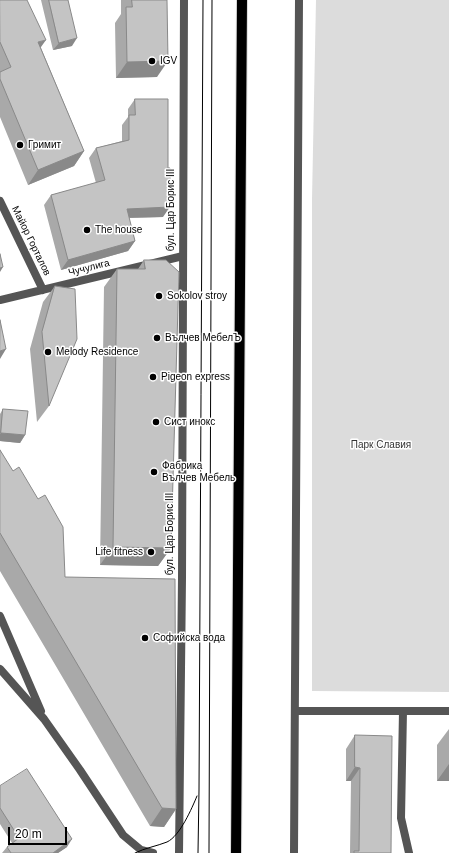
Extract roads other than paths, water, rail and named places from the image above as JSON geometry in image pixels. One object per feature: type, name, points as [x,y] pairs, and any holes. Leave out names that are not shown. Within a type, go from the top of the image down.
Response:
[{"type":"main road","points":[[236,853],[242,0]]},
{"type":"street","name":"бул. Цар Борис III","points":[[179,853],[184,0]]},
{"type":"street","points":[[294,853],[299,0]]},
{"type":"street","name":"Майор Горталов","points":[[0,200],[43,290]]},
{"type":"street","name":"Чучулига","points":[[0,300],[183,256]]},
{"type":"street","points":[[0,616],[44,720]]},
{"type":"street","points":[[0,669],[44,720],[80,770],[123,836],[141,850],[153,853]]},
{"type":"street","points":[[295,711],[449,711]]},
{"type":"street","points":[[403,711],[401,818],[409,853]]},
{"type":"tram line","points":[[198,853],[203,0]]},
{"type":"tram line","points":[[209,853],[212,0]]},
{"type":"tram line","points":[[135,853],[172,839],[181,828],[197,796]]},
{"type":"place","name":"IGV","points":[[152,61]]},
{"type":"place","name":"Гримит","points":[[20,145]]},
{"type":"place","name":"The house","points":[[87,230]]},
{"type":"place","name":"Sokolov stroy","points":[[159,296]]},
{"type":"place","name":"Вълчев МебелЪ","points":[[157,338]]},
{"type":"place","name":"Melody Residence","points":[[48,352]]},
{"type":"place","name":"Pigeon express","points":[[153,377]]},
{"type":"place","name":"Сист инокс","points":[[156,422]]},
{"type":"place","name":"Фабрика Вълчев Мебель","points":[[154,472]]},
{"type":"place","name":"Life fitness","points":[[151,552]]},
{"type":"place","name":"Софийска вода","points":[[145,638]]},
{"type":"park label","name":"Парк Славия","points":[[381,445]]}]
